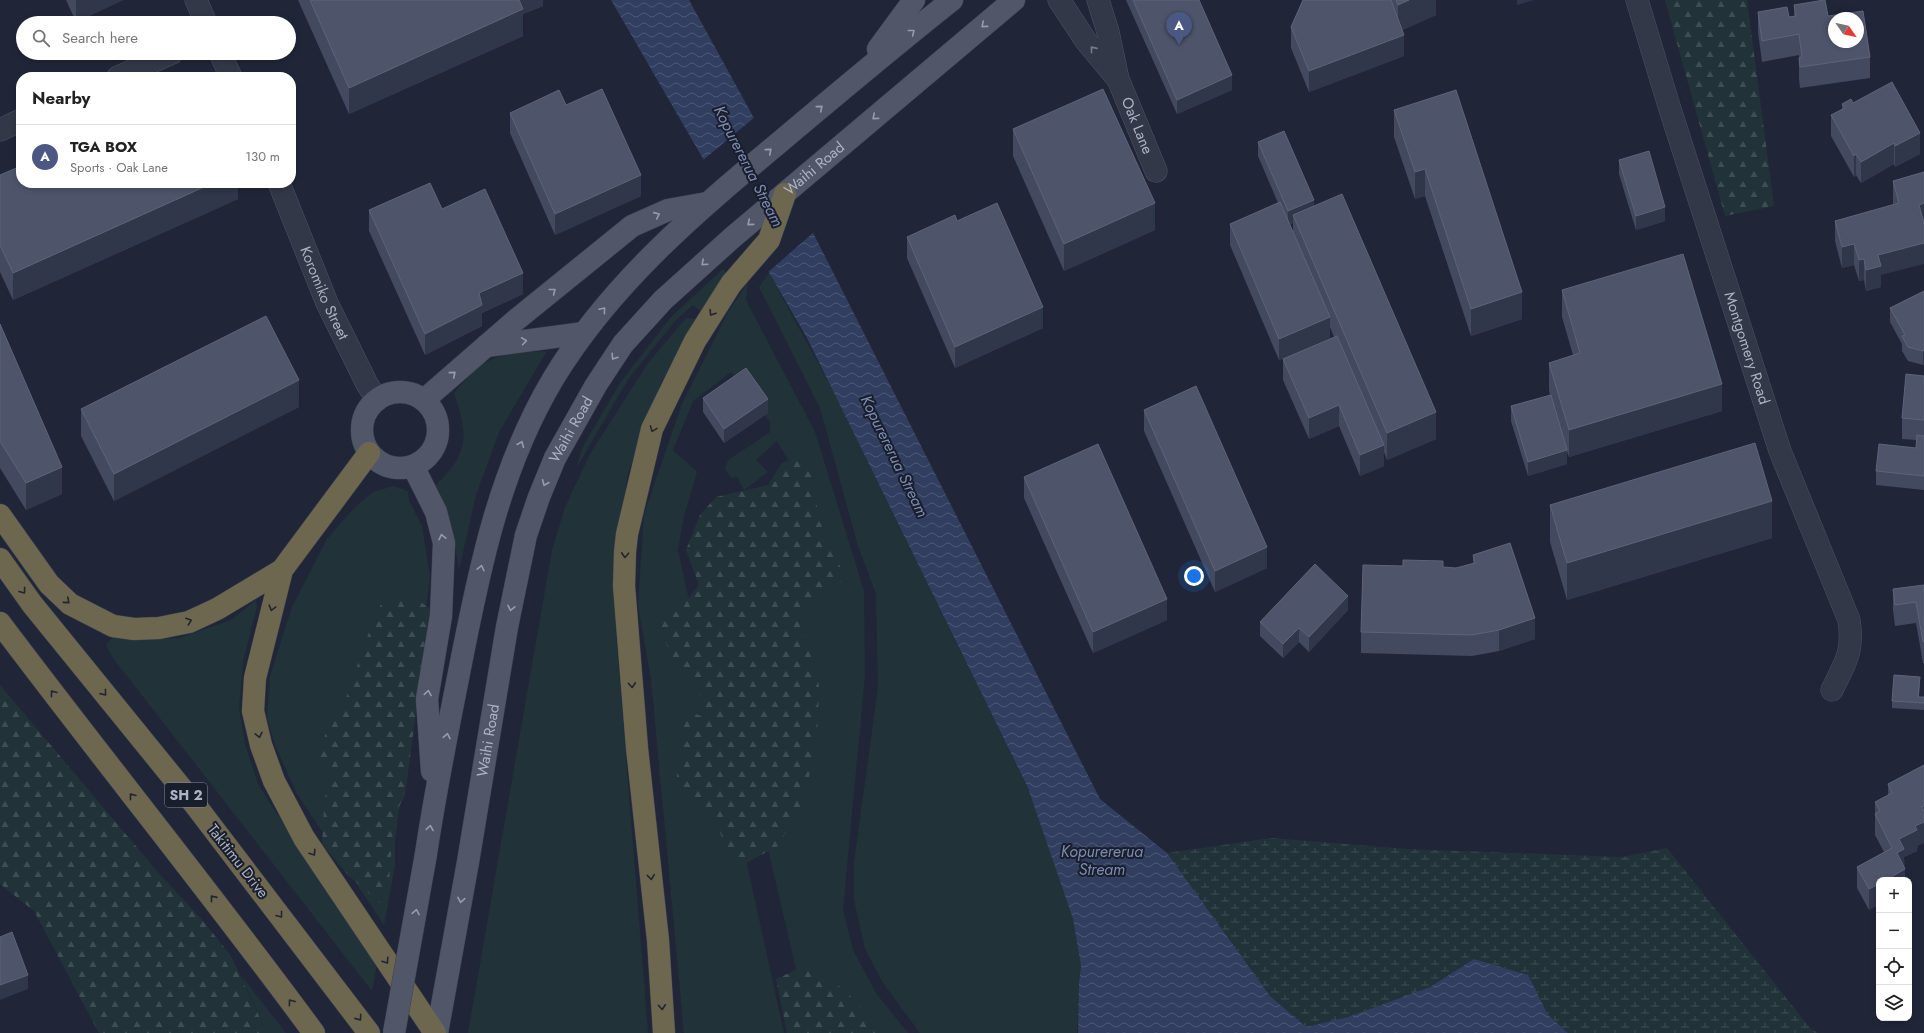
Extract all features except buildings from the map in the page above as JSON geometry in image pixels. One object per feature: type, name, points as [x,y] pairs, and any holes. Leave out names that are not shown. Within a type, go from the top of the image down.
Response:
[{"type":"highway","points":[[664,1033],[658,940],[637,748],[624,586],[625,552],[631,517],[652,429],[695,341],[731,284],[769,240],[785,194]]},
{"type":"highway","points":[[0,515],[49,584],[70,604],[113,626],[134,629],[159,628],[189,622],[217,609],[282,570],[369,453]]},
{"type":"highway","name":"Takitimu Drive","points":[[0,559],[32,604],[241,864],[369,1033]]},
{"type":"highway","points":[[282,570],[255,678],[253,710],[261,745],[274,781],[304,838],[436,1033]]},
{"type":"highway","name":"SH 2","points":[[0,622],[140,806],[236,927],[314,1033]]},
{"type":"main road","points":[[859,74],[914,0]]},
{"type":"main road","points":[[394,1033],[434,802],[469,622],[492,519],[511,466],[526,431],[553,379],[584,333],[635,272],[678,228],[859,74],[952,0]]},
{"type":"main road","name":"Waihi Road","points":[[436,1033],[468,862],[513,596],[526,535],[555,458],[596,385],[623,344],[663,300],[733,237],[1014,0]]},
{"type":"main road","points":[[424,400],[486,346],[632,226],[668,210],[707,203]]},
{"type":"main road","points":[[486,346],[584,333]]},
{"type":"main road","points":[[400,392],[413,394],[424,400],[431,408],[437,419],[437,441],[431,452],[423,460],[414,466],[402,468],[389,467],[378,462],[369,453],[364,442],[362,431],[363,419],[368,408],[376,400],[388,394],[400,392]]},
{"type":"main road","points":[[414,466],[436,512],[444,543],[441,616],[427,699],[434,802]]},
{"type":"street","points":[[196,0],[203,16]]},
{"type":"street","name":"Oak Lane","points":[[1059,0],[1086,40],[1118,79]]},
{"type":"street","name":"Oak Lane","points":[[1098,0],[1108,32],[1118,79],[1156,172]]},
{"type":"street","name":"Montgomery Road","points":[[1637,0],[1669,106],[1780,451],[1849,620],[1852,637],[1850,654],[1832,690]]},
{"type":"street","points":[[129,72],[156,60]]},
{"type":"street","points":[[223,60],[229,72]]},
{"type":"street","points":[[0,130],[16,122]]},
{"type":"street","name":"Koromiko Street","points":[[281,188],[327,303],[376,400]]},
{"type":"green space","points":[[1665,0],[1747,0],[1774,206],[1725,216]]},
{"type":"green space","points":[[723,269],[728,275],[700,311],[693,305],[675,321],[629,378],[577,467],[582,448],[620,383],[671,317]]},
{"type":"green space","points":[[769,273],[831,387],[1031,795],[1073,919],[1081,966],[1077,1033],[920,1033],[883,983],[865,949],[854,900],[854,862],[878,687],[876,594],[858,546],[820,408],[759,287]]},
{"type":"green space","points":[[748,282],[746,300],[815,432],[864,591],[865,675],[843,909],[853,950],[876,993],[908,1033],[811,1033],[709,597],[796,473],[777,441],[756,460],[768,472],[744,490],[737,477],[731,478],[725,469],[728,460],[770,432],[770,422],[731,372],[693,401],[673,450],[697,472],[684,516],[678,550],[784,1033],[684,1033],[651,679],[638,606],[644,514],[682,404],[727,314]]},
{"type":"green space","points":[[686,318],[697,319],[661,383],[628,473],[618,541],[615,621],[648,1033],[468,1033],[552,550],[565,507],[590,454],[648,363]]},
{"type":"green space","points":[[547,351],[499,432],[476,495],[459,570],[449,517],[436,485],[455,463],[463,442],[462,420],[454,393],[473,372],[488,361],[504,355]]},
{"type":"green space","points":[[803,455],[814,483],[818,514],[826,539],[846,578],[799,614],[819,685],[818,722],[809,778],[803,801],[778,846],[742,865],[725,844],[711,812],[680,798],[676,783],[680,748],[678,723],[695,714],[702,716],[705,705],[695,684],[682,677],[658,623],[679,610],[699,585],[686,550],[700,515],[716,497],[768,485],[782,463]]},
{"type":"green space","points":[[393,486],[408,491],[409,501],[422,526],[430,577],[395,841],[395,866],[384,925],[297,794],[275,745],[267,719],[270,676],[292,607],[327,539],[355,507],[373,492]]},
{"type":"green space","points":[[414,597],[433,611],[420,683],[405,795],[394,816],[389,884],[380,903],[349,876],[322,845],[324,806],[329,773],[319,760],[325,735],[342,709],[369,632],[381,604]]},
{"type":"green space","points":[[256,600],[257,607],[243,662],[239,709],[245,744],[258,784],[275,811],[303,849],[377,964],[372,991],[113,658],[106,645],[114,636],[128,640],[179,638],[231,620]]},
{"type":"green space","points":[[0,685],[156,870],[203,921],[231,956],[267,1033],[99,1033],[34,911],[0,884]]},
{"type":"green space","points":[[1271,838],[1407,849],[1622,857],[1667,848],[1810,1028],[1818,1033],[1568,1033],[1548,1015],[1528,975],[1474,959],[1430,987],[1348,1017],[1306,1027],[1270,996],[1167,853]]},
{"type":"green space","points":[[810,964],[839,986],[859,1005],[868,1015],[878,1033],[787,1033],[776,979]]},
{"type":"green space","points":[[240,974],[286,1033],[267,1033]]},
{"type":"water","name":"Kopurererua Stream","points":[[611,0],[689,0],[765,138],[1100,799],[1167,853],[1270,996],[1306,1027],[1348,1017],[1430,987],[1474,959],[1528,975],[1548,1015],[1568,1033],[1078,1033],[1081,966],[1073,919],[1028,788],[807,338]]},
{"type":"pier","points":[[755,117],[814,232],[767,273],[702,161]]},
{"type":"place","name":"TGA BOX","points":[[1179,45]]}]
